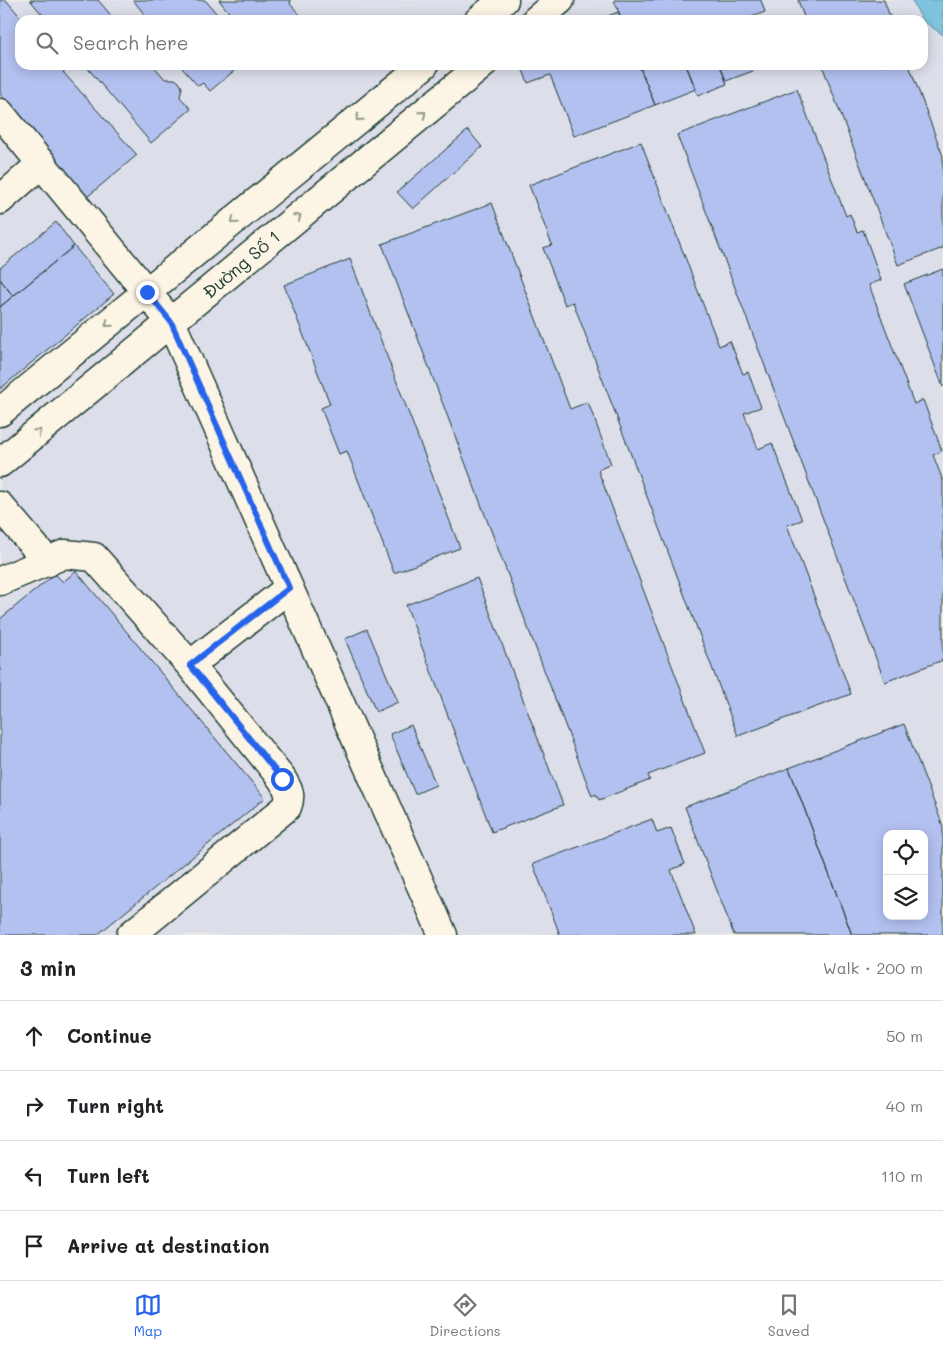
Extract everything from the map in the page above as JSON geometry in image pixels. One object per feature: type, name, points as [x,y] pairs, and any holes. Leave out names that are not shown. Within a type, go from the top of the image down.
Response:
[{"type":"lane","points":[[485,15],[504,0]]},
{"type":"lane","points":[[542,15],[560,0]]},
{"type":"lane","points":[[0,412],[418,70]]},
{"type":"lane","name":"Đường Số 1","points":[[0,463],[476,70]]},
{"type":"lane","points":[[0,113],[171,322],[443,935]]},
{"type":"lane","points":[[0,200],[42,163]]},
{"type":"lane","points":[[0,506],[48,562]]},
{"type":"lane","points":[[0,582],[65,554],[94,557],[190,665],[282,779],[290,799],[287,806],[130,935]]},
{"type":"lane","points":[[190,665],[289,588]]},
{"type":"shaded area","points":[[0,0],[912,0],[920,15],[15,15],[15,70],[928,70],[928,24],[943,35],[943,935],[0,935]]},
{"type":"water","points":[[912,0],[943,0],[943,35],[928,24],[928,15],[920,15]]},
{"type":"building","points":[[0,0],[6,0],[19,15],[15,15],[15,70],[66,70],[63,72],[137,155],[87,197],[80,189],[78,191],[0,94]]},
{"type":"building","points":[[30,0],[98,0],[111,15],[43,15]]},
{"type":"building","points":[[133,0],[205,0],[218,15],[145,15]]},
{"type":"building","points":[[219,0],[291,0],[290,4],[300,15],[231,15]]},
{"type":"building","points":[[614,0],[761,0],[765,12],[757,15],[620,15]]},
{"type":"building","points":[[798,0],[884,0],[889,15],[803,15]]},
{"type":"building","points":[[89,70],[157,70],[165,79],[175,79],[179,82],[182,87],[180,97],[191,109],[151,143]]},
{"type":"building","points":[[184,70],[235,70],[210,91],[203,83],[198,86]]},
{"type":"building","points":[[523,70],[641,70],[655,105],[574,136],[550,75],[528,83]]},
{"type":"building","points":[[641,70],[688,70],[696,89],[655,105]]},
{"type":"building","points":[[688,70],[722,70],[727,84],[698,96]]},
{"type":"building","points":[[722,70],[756,70],[726,81]]},
{"type":"building","points":[[824,70],[911,70],[943,156],[943,248],[898,265]]},
{"type":"building","points":[[797,89],[846,216],[850,214],[857,232],[863,230],[881,280],[869,285],[914,404],[923,400],[942,451],[933,455],[943,481],[943,660],[885,682],[677,135]]},
{"type":"building","points":[[468,130],[482,147],[413,209],[397,192]]},
{"type":"building","points":[[641,142],[719,346],[730,341],[743,374],[748,372],[761,407],[744,413],[758,449],[772,443],[802,520],[787,525],[851,694],[738,736],[573,302],[565,305],[543,248],[552,245],[529,185]]},
{"type":"building","points":[[492,203],[570,409],[588,402],[611,464],[598,470],[705,753],[648,775],[650,780],[599,800],[596,794],[592,796],[382,244]]},
{"type":"building","points":[[56,222],[74,246],[13,296],[0,279],[0,268]]},
{"type":"building","points":[[74,246],[114,294],[0,389],[0,307]]},
{"type":"building","points":[[350,259],[460,548],[394,573],[347,451],[339,454],[321,408],[330,404],[284,285]]},
{"type":"building","points":[[943,269],[943,387],[904,284]]},
{"type":"building","points":[[0,279],[13,296],[0,307]]},
{"type":"building","points":[[76,571],[265,798],[97,935],[0,935],[0,619],[55,574],[63,582]]},
{"type":"building","points":[[477,578],[563,805],[492,832],[406,605]]},
{"type":"building","points":[[367,629],[398,702],[376,712],[345,639]]},
{"type":"building","points":[[904,724],[943,826],[943,935],[852,935],[789,768]]},
{"type":"building","points":[[411,725],[436,785],[415,794],[390,734]]},
{"type":"building","points":[[789,768],[852,935],[734,935],[685,807]]},
{"type":"building","points":[[652,819],[657,833],[671,828],[685,864],[671,870],[696,935],[560,935],[533,864]]},
{"type":"route","points":[[147,292],[171,322],[289,588],[190,665],[282,779]]}]
